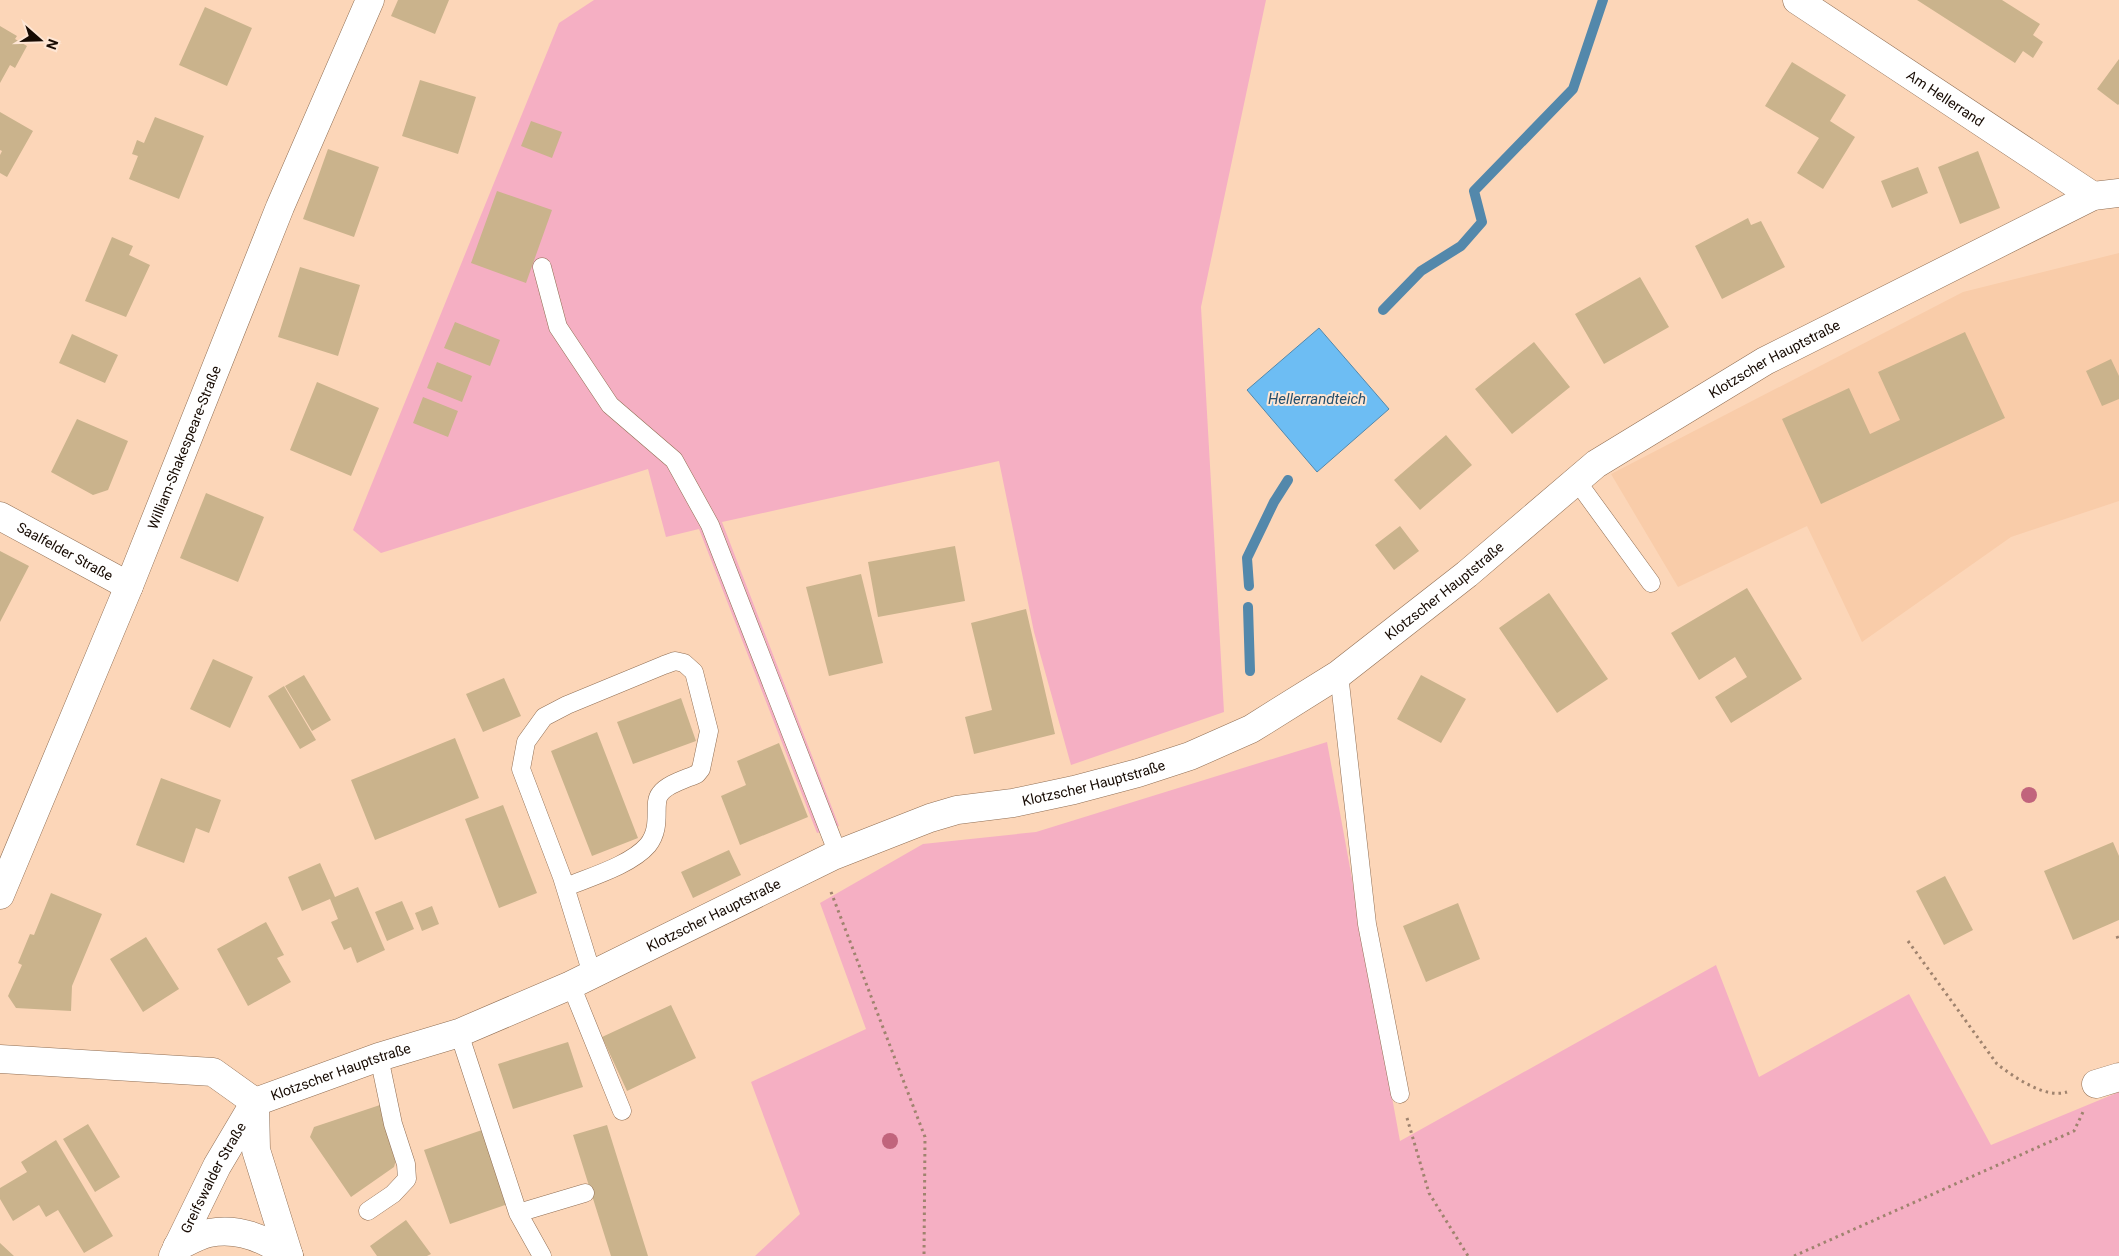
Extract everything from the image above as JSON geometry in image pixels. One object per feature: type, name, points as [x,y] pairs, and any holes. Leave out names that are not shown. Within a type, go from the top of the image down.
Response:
[{"type":"street","name":"William-Shakespeare-Straße","points":[[3,879],[129,586],[280,207],[370,0]]},
{"type":"street","name":"Am Hellerrand","points":[[1797,0],[2093,196]]},
{"type":"street","points":[[2093,196],[2119,193]]},
{"type":"street","name":"Klotzscher Hauptstraße","points":[[0,1059],[213,1072],[255,1102],[378,1056],[459,1033],[582,979],[829,858],[930,818],[957,810],[1013,803],[1074,790],[1138,773],[1190,756],[1251,729],[1339,674],[1467,574],[1596,464],[1765,361],[2093,196]]},
{"type":"street","name":"Saalfelder Straße","points":[[0,516],[129,586]]},
{"type":"street","points":[[175,1251],[209,1233],[230,1232],[251,1235],[272,1243],[289,1256],[256,1150],[255,1102]]},
{"type":"street","name":"Greifswalder Straße","points":[[175,1251],[217,1166],[255,1102]]},
{"type":"lane","points":[[542,267],[558,327],[610,405],[674,460],[710,525],[829,858]]},
{"type":"lane","points":[[1576,480],[1651,583]]},
{"type":"lane","points":[[566,887],[636,856],[649,844],[658,825],[656,802],[660,793],[702,770],[710,731],[694,672],[684,663],[675,661],[669,663],[567,705],[544,717],[526,742],[521,769],[566,887],[582,979],[622,1111]]},
{"type":"lane","points":[[1339,674],[1367,924],[1400,1094]]},
{"type":"lane","points":[[459,1033],[518,1213],[542,1256]]},
{"type":"lane","points":[[368,1211],[393,1194],[407,1179],[406,1164],[393,1124],[378,1056]]},
{"type":"lane","points":[[518,1213],[585,1193]]},
{"type":"path","points":[[829,858],[925,1137],[924,1256]]},
{"type":"path","points":[[2117,936],[2119,941]]},
{"type":"path","points":[[1908,941],[1997,1064],[2016,1079],[2036,1088],[2060,1094],[2108,1080]]},
{"type":"path","points":[[1794,1256],[2074,1131],[2108,1080]]},
{"type":"path","points":[[1400,1094],[1429,1193],[1468,1256]]},
{"type":"shaded area","points":[[594,0],[1266,0],[1201,307],[1224,712],[1071,765],[1034,632],[999,461],[722,522],[839,826],[817,833],[699,529],[666,537],[648,469],[381,553],[353,530],[559,23]]},
{"type":"shaded area","points":[[2119,253],[2119,501],[2011,537],[1862,642],[1807,526],[1678,587],[1611,474],[1963,292]]},
{"type":"shaded area","points":[[1327,742],[1400,1141],[1716,965],[1759,1077],[1909,994],[1991,1145],[2119,1092],[2119,1256],[755,1256],[800,1214],[751,1082],[866,1029],[820,903],[923,844],[1036,832]]},
{"type":"water","name":"Hellerrandteich","points":[[1319,328],[1389,409],[1317,472],[1247,390]]},
{"type":"building","points":[[398,0],[449,0],[435,34],[391,16]]},
{"type":"building","points":[[1917,0],[2002,0],[2040,24],[2033,35],[2043,42],[2033,58],[2023,51],[2015,63]]},
{"type":"building","points":[[205,7],[252,28],[227,86],[179,65]]},
{"type":"building","points":[[0,26],[17,36],[15,39],[27,46],[15,68],[10,65],[0,83]]},
{"type":"building","points":[[2119,59],[2119,104],[2118,105],[2097,89]]},
{"type":"building","points":[[1792,62],[1846,95],[1830,121],[1855,137],[1823,189],[1797,173],[1819,138],[1765,106]]},
{"type":"building","points":[[420,80],[476,97],[458,154],[402,136]]},
{"type":"building","points":[[0,112],[33,131],[7,177],[0,173],[0,155],[2,151],[0,150]]},
{"type":"building","points":[[155,117],[204,136],[179,199],[129,179],[138,156],[132,154],[137,140],[144,143]]},
{"type":"building","points":[[531,121],[562,132],[552,158],[521,146]]},
{"type":"building","points":[[328,149],[379,167],[354,237],[303,219]]},
{"type":"building","points":[[1978,151],[2000,208],[1960,224],[1938,167]]},
{"type":"building","points":[[1918,167],[1928,193],[1892,208],[1881,181]]},
{"type":"building","points":[[497,191],[552,210],[526,283],[471,263]]},
{"type":"building","points":[[1748,218],[1751,225],[1761,221],[1785,267],[1722,299],[1695,246]]},
{"type":"building","points":[[112,237],[133,246],[129,255],[150,265],[126,317],[85,301]]},
{"type":"building","points":[[300,267],[360,285],[338,356],[278,337]]},
{"type":"building","points":[[1640,277],[1669,327],[1604,364],[1575,314]]},
{"type":"building","points":[[455,322],[500,340],[490,366],[444,348]]},
{"type":"building","points":[[1965,332],[2005,418],[1821,504],[1782,419],[1849,388],[1870,434],[1900,420],[1878,372]]},
{"type":"building","points":[[72,334],[118,355],[105,383],[59,363]]},
{"type":"building","points":[[1534,342],[1570,387],[1512,434],[1475,389]]},
{"type":"building","points":[[2111,359],[2119,376],[2119,399],[2102,406],[2086,371]]},
{"type":"building","points":[[437,362],[472,376],[462,402],[427,388]]},
{"type":"building","points":[[317,382],[379,408],[351,476],[290,450]]},
{"type":"building","points":[[423,397],[458,411],[448,437],[413,423]]},
{"type":"building","points":[[77,419],[128,441],[108,490],[93,495],[51,472]]},
{"type":"building","points":[[1446,435],[1472,465],[1420,510],[1394,480]]},
{"type":"building","points":[[206,493],[264,517],[238,582],[180,558]]},
{"type":"building","points":[[1400,526],[1419,551],[1394,570],[1375,545]]},
{"type":"building","points":[[955,546],[965,601],[878,617],[868,562]]},
{"type":"building","points":[[0,551],[29,566],[0,622]]},
{"type":"building","points":[[861,574],[883,663],[829,676],[806,587]]},
{"type":"building","points":[[1747,588],[1802,679],[1731,723],[1715,697],[1747,677],[1735,657],[1699,680],[1671,633]]},
{"type":"building","points":[[1549,593],[1608,679],[1557,713],[1499,628]]},
{"type":"building","points":[[1026,609],[1055,734],[974,754],[965,717],[992,710],[971,623]]},
{"type":"building","points":[[213,659],[253,677],[230,728],[190,709]]},
{"type":"building","points":[[304,675],[331,720],[312,731],[285,686]]},
{"type":"building","points":[[1421,675],[1466,699],[1441,743],[1397,719]]},
{"type":"building","points":[[504,678],[521,716],[483,732],[466,694]]},
{"type":"building","points":[[284,686],[316,740],[300,749],[268,696]]},
{"type":"building","points":[[681,698],[696,741],[633,764],[617,722]]},
{"type":"building","points":[[597,732],[638,838],[592,856],[551,751]]},
{"type":"building","points":[[455,738],[479,798],[375,840],[351,780]]},
{"type":"building","points":[[779,743],[808,817],[740,845],[721,796],[746,785],[737,761]]},
{"type":"building","points":[[161,778],[221,800],[209,833],[196,828],[184,863],[136,845]]},
{"type":"building","points":[[503,805],[537,893],[499,908],[465,819]]},
{"type":"building","points":[[2113,842],[2119,856],[2119,920],[2073,940],[2044,871]]},
{"type":"building","points":[[729,850],[741,875],[693,898],[681,872]]},
{"type":"building","points":[[320,863],[335,897],[358,887],[385,950],[357,963],[351,947],[344,950],[331,922],[338,919],[330,899],[302,911],[288,877]]},
{"type":"building","points":[[1945,876],[1973,930],[1944,945],[1916,891]]},
{"type":"building","points":[[51,893],[102,914],[72,986],[71,1011],[16,1008],[8,996],[22,965],[18,963],[30,934],[34,935]]},
{"type":"building","points":[[402,901],[414,929],[387,941],[375,912]]},
{"type":"building","points":[[1458,903],[1480,959],[1426,982],[1403,926]]},
{"type":"building","points":[[432,906],[439,924],[422,931],[415,913]]},
{"type":"building","points":[[266,922],[284,955],[277,958],[291,982],[248,1006],[217,949]]},
{"type":"building","points":[[146,937],[179,989],[143,1012],[110,959]]},
{"type":"building","points":[[671,1005],[696,1058],[627,1091],[602,1037]]},
{"type":"building","points":[[568,1042],[583,1087],[513,1109],[498,1064]]},
{"type":"building","points":[[380,1105],[398,1154],[394,1167],[351,1197],[310,1137],[314,1127]]},
{"type":"building","points":[[88,1124],[120,1177],[95,1192],[63,1139]]},
{"type":"building","points":[[607,1125],[648,1256],[611,1256],[573,1135]]},
{"type":"building","points":[[482,1130],[508,1204],[450,1224],[424,1150]]},
{"type":"building","points":[[56,1140],[113,1236],[84,1253],[58,1210],[46,1217],[39,1205],[13,1221],[0,1199],[0,1188],[27,1172],[21,1162]]},
{"type":"building","points":[[406,1220],[431,1254],[427,1256],[377,1256],[370,1246]]},
{"type":"building","points":[[0,1243],[14,1256],[0,1256]]},
{"type":"waterway","points":[[1383,310],[1421,271],[1461,246],[1482,222],[1474,191],[1573,89],[1603,0]]},
{"type":"waterway","points":[[1249,586],[1247,558],[1274,502],[1288,480]]},
{"type":"waterway","points":[[1248,607],[1250,671]]}]
